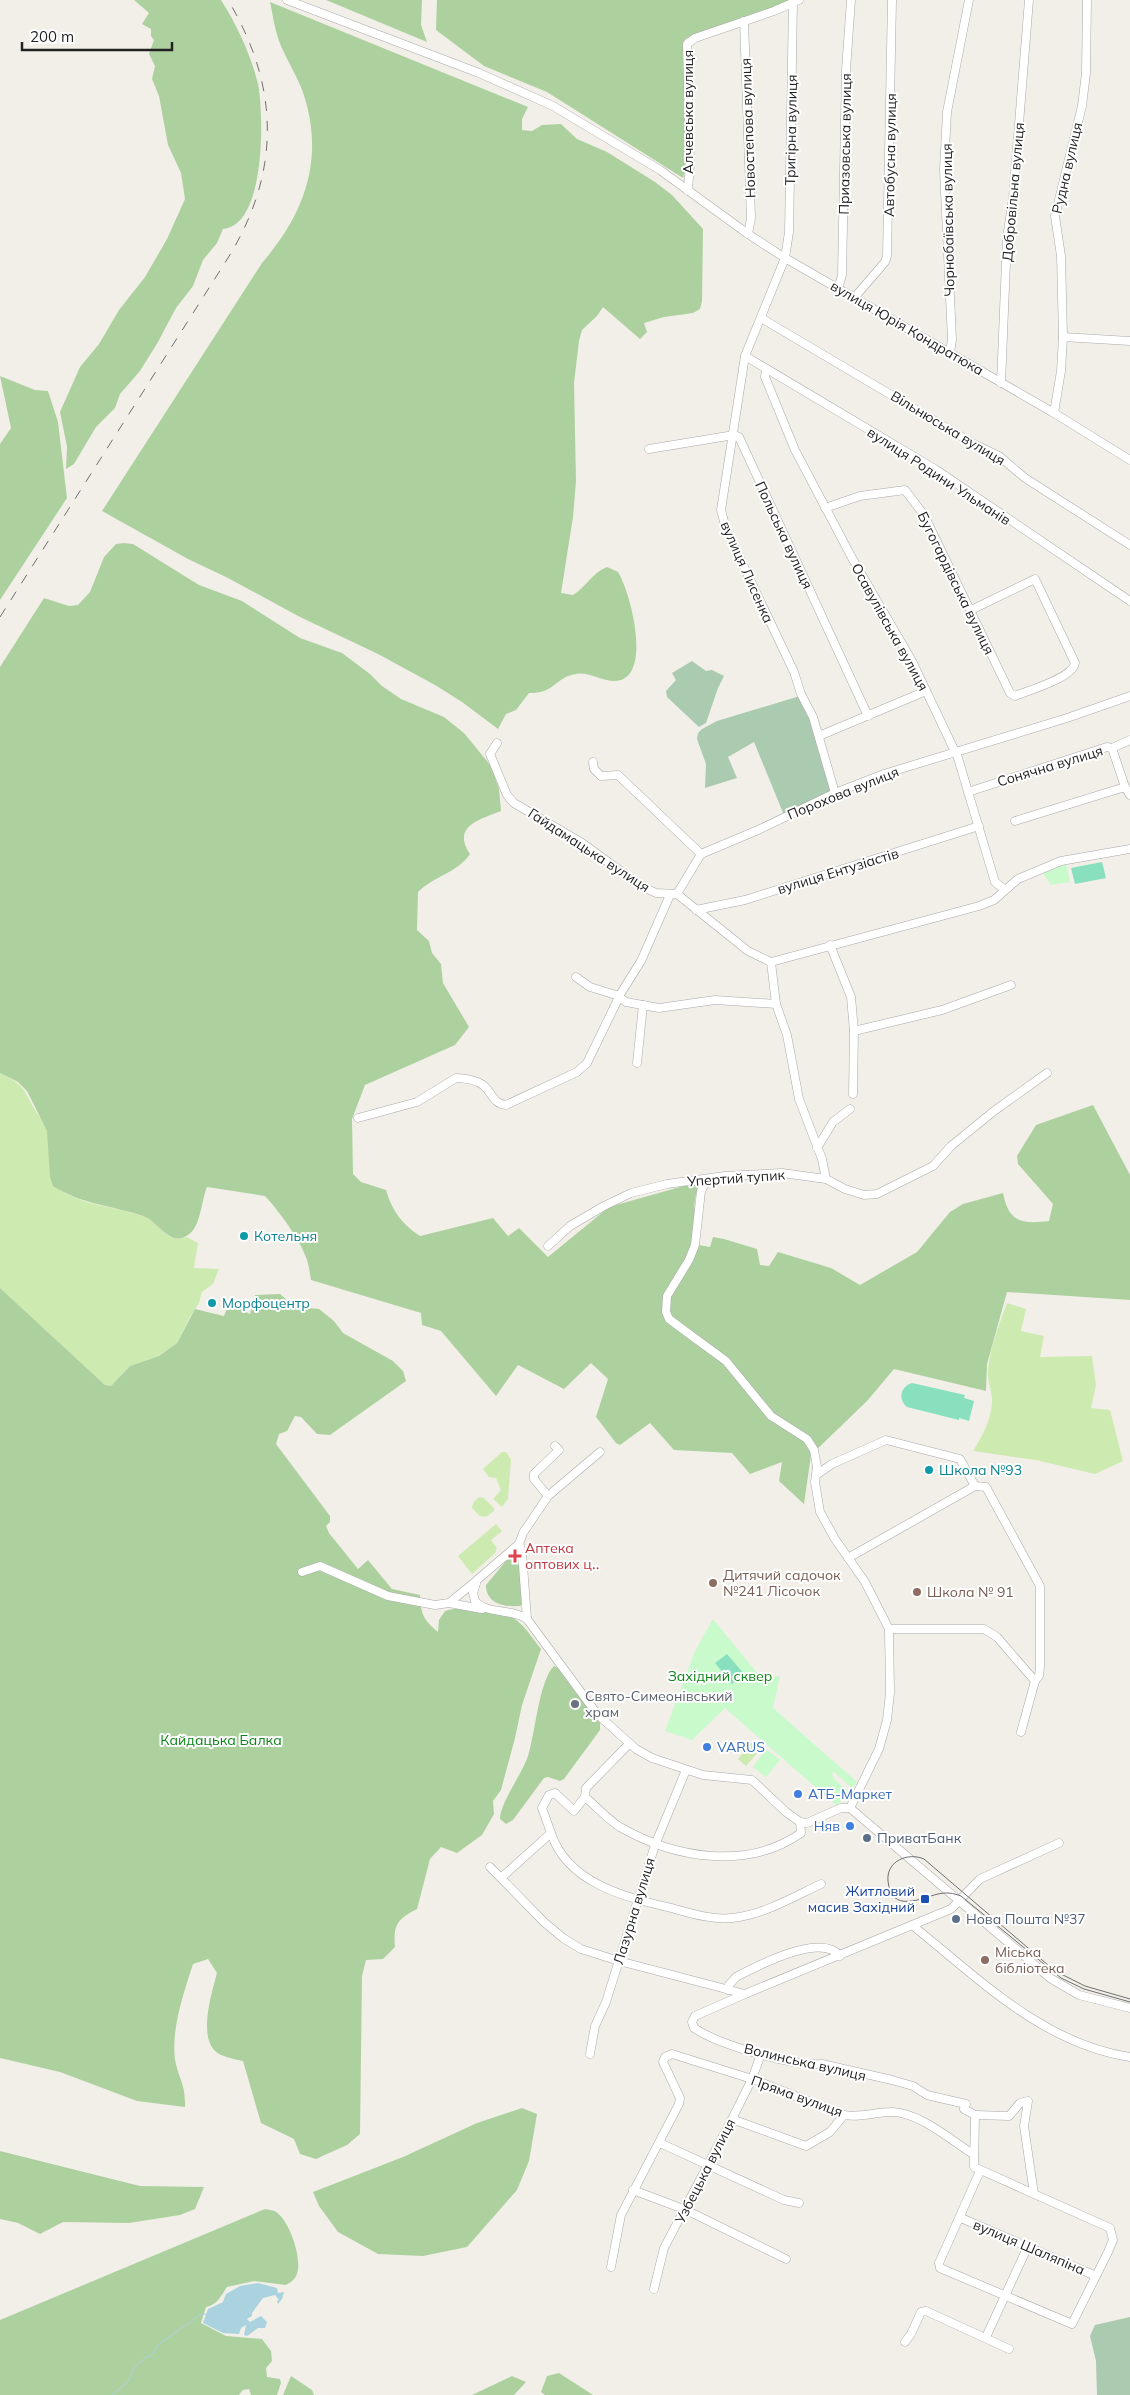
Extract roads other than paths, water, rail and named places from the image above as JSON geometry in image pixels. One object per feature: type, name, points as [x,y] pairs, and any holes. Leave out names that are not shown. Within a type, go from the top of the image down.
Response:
[{"type":"street","name":"вулиця Юрія Кондратюка","points":[[287,0],[479,74],[553,106],[623,146],[785,258],[1054,413],[1130,460]]},
{"type":"street","name":"Приазовська вулиця","points":[[838,289],[842,275],[846,70],[851,0]]},
{"type":"street","name":"Автобусна вулиця","points":[[854,298],[885,262],[887,256],[892,0]]},
{"type":"street","name":"Чорнобаївська вулиця","points":[[950,353],[952,339],[944,170],[948,112],[969,0]]},
{"type":"street","name":"Добровільна вулиця","points":[[1001,383],[1007,238],[1013,198],[1029,0]]},
{"type":"street","name":"Рудна вулиця","points":[[1054,413],[1061,371],[1063,337],[1061,256],[1055,216],[1082,106],[1086,73],[1087,0]]},
{"type":"street","points":[[744,21],[796,1]]},
{"type":"street","name":"Тригірна вулиця","points":[[785,258],[789,232],[796,1]]},
{"type":"street","name":"Алчевська вулиця","points":[[688,190],[690,163],[689,77],[686,48],[695,38],[744,21]]},
{"type":"street","name":"Новостепова вулиця","points":[[744,21],[751,218],[748,234]]},
{"type":"street","name":"вулиця Лисенка","points":[[785,258],[745,356],[721,510],[726,529],[794,672],[801,694],[813,717],[835,793]]},
{"type":"street","name":"Вільнюська вулиця","points":[[761,318],[974,444],[999,456],[1025,478],[1130,545]]},
{"type":"street","points":[[1063,337],[1130,341]]},
{"type":"street","name":"вулиця Родини Ульманів","points":[[745,356],[934,469],[1130,601]]},
{"type":"street","name":"Осавулівська вулиця","points":[[766,369],[765,376],[781,416],[825,508],[912,661],[955,753],[995,882],[1004,889]]},
{"type":"street","points":[[649,449],[734,435]]},
{"type":"street","name":"Польська вулиця","points":[[734,435],[739,437],[744,447],[868,716]]},
{"type":"street","name":"Бугогардівська вулиця","points":[[825,508],[860,496],[905,490],[924,515],[1010,694],[1015,696],[1040,685],[1046,686],[1071,673],[1074,668],[1075,663],[1035,579],[971,610]]},
{"type":"street","points":[[819,736],[926,692]]},
{"type":"street","name":"Порохова вулиця","points":[[701,854],[758,830],[835,793],[884,774],[1067,718],[1130,696]]},
{"type":"street","name":"Сонячна вулиця","points":[[968,792],[1112,748],[1130,740]]},
{"type":"street","name":"Гайдамацька вулиця","points":[[497,743],[490,754],[507,795],[514,802],[582,843],[641,886],[656,893],[673,895],[696,910],[748,951],[771,962]]},
{"type":"street","points":[[1112,748],[1130,795]]},
{"type":"street","points":[[358,1118],[417,1102],[456,1078],[484,1086],[500,1104],[506,1105],[577,1072],[587,1062],[641,961],[673,895],[701,854],[618,775],[601,776],[594,769],[593,762]]},
{"type":"street","points":[[1015,821],[1125,786]]},
{"type":"street","name":"вулиця Ентузіастів","points":[[696,910],[755,897],[979,826]]},
{"type":"street","points":[[826,1179],[822,1159],[798,1099],[787,1035],[776,1004],[771,962],[979,906],[994,900],[1004,889],[1018,879],[1061,861],[1130,849]]},
{"type":"street","points":[[830,945],[851,997],[854,1031],[853,1094]]},
{"type":"street","points":[[576,978],[590,987],[643,1005],[677,1007],[724,1000],[776,1004]]},
{"type":"street","points":[[854,1031],[942,1010],[1011,985]]},
{"type":"street","points":[[637,1063],[643,1005]]},
{"type":"street","name":"Упертий тупик","points":[[548,1246],[574,1223],[631,1193],[668,1184],[725,1176],[782,1173],[826,1179],[845,1189],[858,1193],[876,1194],[933,1166],[951,1146],[994,1111],[1047,1073]]},
{"type":"street","points":[[817,1148],[834,1122],[850,1109]]},
{"type":"street","points":[[707,1180],[701,1192],[695,1245],[689,1260],[667,1296],[666,1312],[669,1318],[681,1328],[726,1361],[771,1416],[807,1439],[814,1450],[817,1467],[816,1492],[820,1512],[835,1539],[864,1582],[889,1630],[890,1676],[887,1720],[877,1756],[850,1808]]},
{"type":"street","points":[[816,1475],[839,1460],[889,1440],[960,1460],[975,1486]]},
{"type":"street","points":[[548,1496],[534,1479],[534,1474],[559,1450],[555,1446]]},
{"type":"street","points":[[450,1603],[519,1544],[523,1533],[548,1496],[600,1452]]},
{"type":"street","points":[[848,1558],[975,1486],[986,1488],[1040,1586],[1039,1676],[1034,1681],[1022,1732]]},
{"type":"street","points":[[519,1544],[522,1552],[527,1619]]},
{"type":"street","points":[[302,1572],[320,1566],[400,1600],[436,1605],[450,1603],[511,1612],[527,1619],[597,1714],[629,1744],[652,1758],[686,1770],[715,1777],[752,1780],[792,1818],[800,1822],[808,1823],[841,1808],[850,1808],[1038,1969],[1066,1989],[1079,1995],[1130,2008]]},
{"type":"street","points":[[477,1580],[473,1598],[479,1605],[490,1610]]},
{"type":"street","points":[[889,1630],[984,1629],[997,1637],[1034,1681]]},
{"type":"street","points":[[629,1744],[586,1788],[585,1797],[574,1811],[555,1793],[548,1795],[542,1808],[551,1833],[566,1859],[581,1874],[609,1890],[638,1900],[702,1916],[729,1919],[746,1916],[821,1884]]},
{"type":"street","name":"Лазурна вулиця","points":[[590,2054],[595,2026],[606,2002],[655,1845],[686,1770]]},
{"type":"street","points":[[585,1797],[618,1826],[655,1845],[698,1856],[760,1852],[787,1843],[800,1833],[800,1822]]},
{"type":"street","points":[[502,1877],[551,1833]]},
{"type":"street","name":"Волинська вулиця","points":[[975,2116],[964,2109],[966,2104],[927,2095],[913,2086],[822,2064],[812,2064],[761,2054],[721,2042],[694,2028],[692,2022],[695,2016],[745,1994],[951,1909],[980,1879],[1059,1843]]},
{"type":"street","points":[[490,1867],[502,1877],[544,1922],[563,1938],[581,1948],[619,1961],[745,1994]]},
{"type":"street","points":[[912,1925],[1032,2020],[1060,2036],[1102,2052],[1130,2058]]},
{"type":"street","points":[[728,1990],[729,1985],[736,1977],[800,1950],[828,1948],[835,1950],[840,1956]]},
{"type":"street","name":"Пряма вулиця","points":[[660,2142],[679,2104],[680,2098],[663,2062],[665,2057],[672,2054],[752,2079],[844,2114],[857,2116],[892,2112],[907,2113],[974,2154]]},
{"type":"street","name":"Узбецька вулиця","points":[[654,2290],[664,2248],[686,2210],[707,2164],[752,2079],[761,2054]]},
{"type":"street","points":[[980,2171],[961,2218],[939,2264],[940,2268],[1072,2324],[1113,2240],[1110,2228],[974,2168],[975,2116],[1009,2116],[1020,2103],[1028,2101],[1024,2126],[1034,2194]]},
{"type":"street","points":[[732,2119],[806,2146],[830,2132],[844,2114]]},
{"type":"street","points":[[611,2267],[621,2215],[660,2142],[784,2200],[799,2203]]},
{"type":"street","points":[[633,2190],[686,2210],[786,2259]]},
{"type":"street","name":"вулиця Шаляпіна","points":[[961,2218],[1096,2276]]},
{"type":"street","points":[[986,2337],[1028,2246]]},
{"type":"street","points":[[905,2342],[911,2334],[921,2312],[930,2312],[1009,2349]]},
{"type":"water","points":[[258,2283],[277,2288],[278,2293],[284,2292],[278,2304],[277,2301],[279,2300],[275,2295],[263,2298],[252,2313],[252,2316],[247,2319],[250,2322],[261,2316],[267,2322],[265,2328],[258,2328],[247,2336],[244,2335],[246,2325],[241,2328],[239,2334],[223,2333],[203,2323],[208,2309],[223,2302],[226,2294],[240,2286]]},
{"type":"waterway","points":[[112,2395],[128,2382],[134,2368],[147,2356],[150,2357],[158,2345],[200,2315],[207,2314]]},
{"type":"tram line","points":[[1130,1999],[1085,1986],[1055,1971],[924,1859],[918,1857],[905,1858],[894,1863],[891,1868],[888,1874],[888,1881],[890,1891],[895,1898],[901,1901],[908,1901],[944,1893],[961,1896],[1061,1978],[1084,1989],[1130,2002]]},
{"type":"tram line","points":[[891,1913],[914,1903]]},
{"type":"railway","points":[[0,617],[228,258],[245,226],[258,194],[265,162],[267,129],[265,97],[257,65],[245,33],[228,0]]},
{"type":"place","name":"Котельня","points":[[244,1236]]},
{"type":"place","name":"Морфоцентр","points":[[212,1303]]},
{"type":"place","name":"Школа №93","points":[[929,1470]]},
{"type":"place","name":"Аптека оптових ц‥","points":[[515,1556]]},
{"type":"place","name":"Дитячий садочок №241 Лісочок","points":[[713,1583]]},
{"type":"place","name":"Школа № 91","points":[[917,1592]]},
{"type":"place","name":"Свято-Симеонівський храм","points":[[575,1704]]},
{"type":"place","name":"VARUS","points":[[707,1747]]},
{"type":"place","name":"АТБ-Маркет","points":[[798,1794]]},
{"type":"place","name":"Няв","points":[[850,1826]]},
{"type":"place","name":"ПриватБанк","points":[[867,1838]]},
{"type":"place","name":"Житловий масив Західний","points":[[925,1899]]},
{"type":"place","name":"Нова Пошта №37","points":[[956,1919]]},
{"type":"place","name":"Міська бібліотека","points":[[985,1960]]},
{"type":"park label","name":"Західний сквер","points":[[720,1676]]},
{"type":"park label","name":"Кайдацька Балка","points":[[221,1740]]}]
